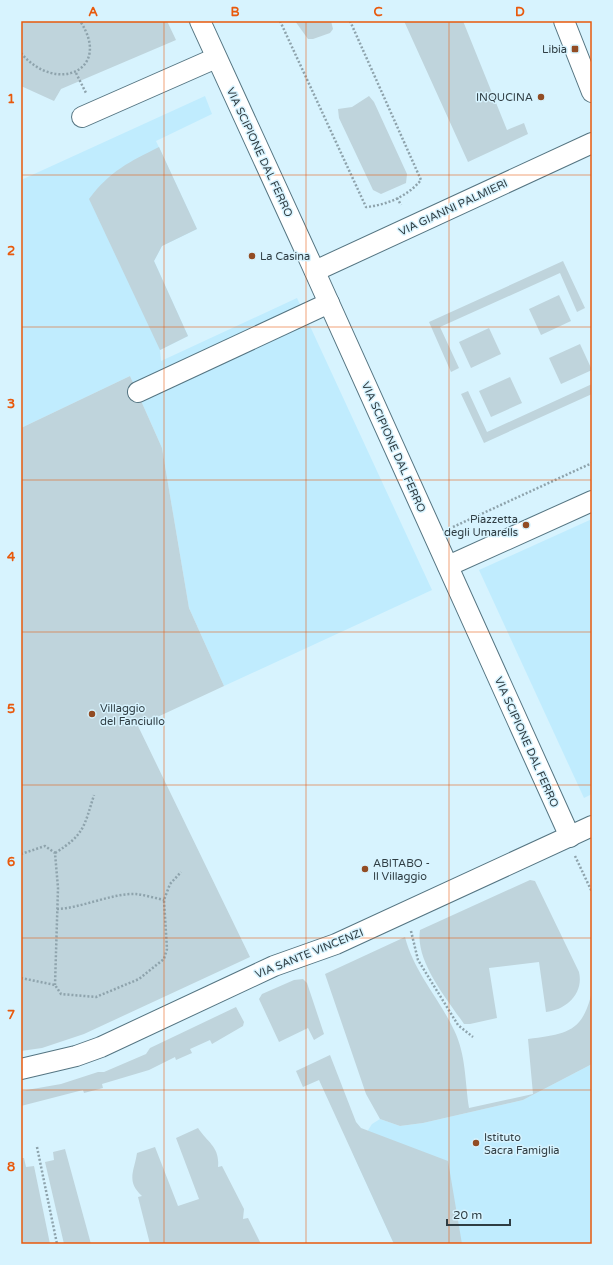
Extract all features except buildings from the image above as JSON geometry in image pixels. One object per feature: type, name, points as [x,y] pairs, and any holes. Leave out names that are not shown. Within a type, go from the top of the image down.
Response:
[{"type":"street","name":"VIA SCIPIONE DAL FERRO","points":[[200,21],[315,271],[570,837]]},
{"type":"street","points":[[564,21],[592,92]]},
{"type":"street","points":[[82,118],[216,58]]},
{"type":"street","name":"VIA GIANNI PALMIERI","points":[[315,271],[592,143]]},
{"type":"street","points":[[138,392],[329,303]]},
{"type":"street","points":[[448,566],[592,501]]},
{"type":"street","name":"VIA SANTE VINCENZI","points":[[21,1069],[76,1056],[101,1047],[274,966],[336,944],[592,826]]},
{"type":"path","points":[[21,53],[38,68],[52,74],[64,75],[76,73],[84,64],[89,55],[90,44],[86,30],[80,21]]},
{"type":"path","points":[[280,21],[366,207],[380,205],[414,190],[421,180],[350,21]]},
{"type":"path","points":[[397,198],[401,205]]},
{"type":"path","points":[[453,527],[592,464]]},
{"type":"path","points":[[54,853],[73,841],[85,825],[94,795]]},
{"type":"path","points":[[570,837],[576,858],[592,892]]},
{"type":"path","points":[[21,854],[45,846],[54,853],[58,888],[55,985],[61,994],[96,997],[139,979],[164,959],[167,949],[164,900],[170,884],[182,872]]},
{"type":"path","points":[[57,909],[136,894],[164,900]]},
{"type":"path","points":[[406,912],[418,960],[458,1025],[473,1037]]},
{"type":"path","points":[[21,978],[55,985]]},
{"type":"path","points":[[37,1147],[57,1244]]},
{"type":"shaded area","points":[[21,21],[167,21],[176,40],[61,89],[54,101],[21,86]]},
{"type":"shaded area","points":[[295,21],[331,21],[333,29],[330,33],[313,39],[308,39]]},
{"type":"shaded area","points":[[404,21],[463,21],[507,130],[524,123],[528,134],[468,162]]},
{"type":"shaded area","points":[[205,96],[212,114],[156,141],[197,229],[162,246],[154,261],[188,336],[160,350],[161,361],[297,298],[432,590],[224,686],[189,608],[162,448],[130,376],[21,428],[21,180]]},
{"type":"shaded area","points":[[369,96],[374,102],[407,174],[406,183],[381,194],[373,190],[339,118],[338,109],[352,107]]},
{"type":"shaded area","points":[[159,147],[197,229],[162,246],[154,261],[188,336],[160,350],[89,199],[112,174]]},
{"type":"shaded area","points":[[563,261],[585,308],[577,312],[560,273],[440,327],[459,368],[451,372],[429,322]]},
{"type":"shaded area","points":[[559,295],[571,321],[541,335],[529,309]]},
{"type":"shaded area","points":[[489,328],[501,354],[471,368],[459,342]]},
{"type":"shaded area","points":[[580,344],[592,370],[561,384],[549,358]]},
{"type":"shaded area","name":"Villaggio del Fanciullo","points":[[130,376],[162,448],[189,608],[224,686],[138,726],[250,957],[84,1034],[42,1048],[21,1051],[21,428]]},
{"type":"shaded area","points":[[510,377],[522,403],[491,417],[479,391]]},
{"type":"shaded area","points":[[592,384],[592,394],[484,443],[461,394],[468,391],[487,432]]},
{"type":"shaded area","points":[[592,519],[592,794],[584,798],[479,570]]},
{"type":"shaded area","points":[[530,880],[535,881],[579,972],[580,980],[576,994],[567,1004],[553,1011],[546,1012],[539,962],[489,968],[497,1018],[464,1024],[441,991],[427,967],[422,954],[420,930]]},
{"type":"shaded area","points":[[405,937],[414,962],[448,1018],[458,1039],[463,1058],[469,1108],[533,1094],[528,1039],[563,1033],[571,1029],[584,1016],[592,991],[592,1064],[523,1100],[423,1123],[400,1126],[380,1119],[366,1094],[325,974]]},
{"type":"shaded area","points":[[303,979],[307,983],[324,1034],[314,1040],[308,1028],[279,1042],[259,999],[262,994],[294,980]]},
{"type":"shaded area","points":[[236,1007],[244,1022],[243,1026],[212,1044],[210,1040],[190,1049],[192,1053],[176,1060],[175,1057],[149,1070],[102,1084],[103,1088],[84,1093],[83,1090],[21,1106],[21,1091],[61,1084],[98,1072],[104,1072],[146,1054],[150,1048]]},
{"type":"shaded area","points":[[330,1055],[356,1122],[361,1128],[448,1161],[462,1244],[394,1244],[319,1080],[303,1087],[296,1071]]},
{"type":"shaded area","name":"Istituto Sacra Famiglia","points":[[592,1064],[592,1244],[394,1244],[353,1154],[372,1124],[380,1119],[400,1126],[423,1123],[523,1100]]},
{"type":"shaded area","points":[[198,1128],[215,1150],[218,1160],[218,1167],[222,1166],[244,1209],[243,1219],[248,1218],[261,1244],[150,1244],[138,1197],[142,1196],[134,1186],[132,1176],[137,1153],[155,1147],[178,1206],[199,1199],[176,1138]]},
{"type":"shaded area","points":[[65,1149],[91,1244],[64,1244],[45,1162],[54,1160],[53,1152]]},
{"type":"shaded area","points":[[21,1158],[24,1158],[26,1167],[34,1166],[50,1244],[21,1244]]},
{"type":"place","name":"Libia","points":[[575,49]]},
{"type":"place","name":"INQUCINA","points":[[541,97]]},
{"type":"place","name":"La Casina","points":[[252,256]]},
{"type":"place","name":"Piazzetta degli Umarells","points":[[526,525]]},
{"type":"place","name":"Villaggio del Fanciullo","points":[[92,714]]},
{"type":"place","name":"ABITABO - Il Villaggio","points":[[365,869]]},
{"type":"place","name":"Istituto Sacra Famiglia","points":[[476,1143]]}]
